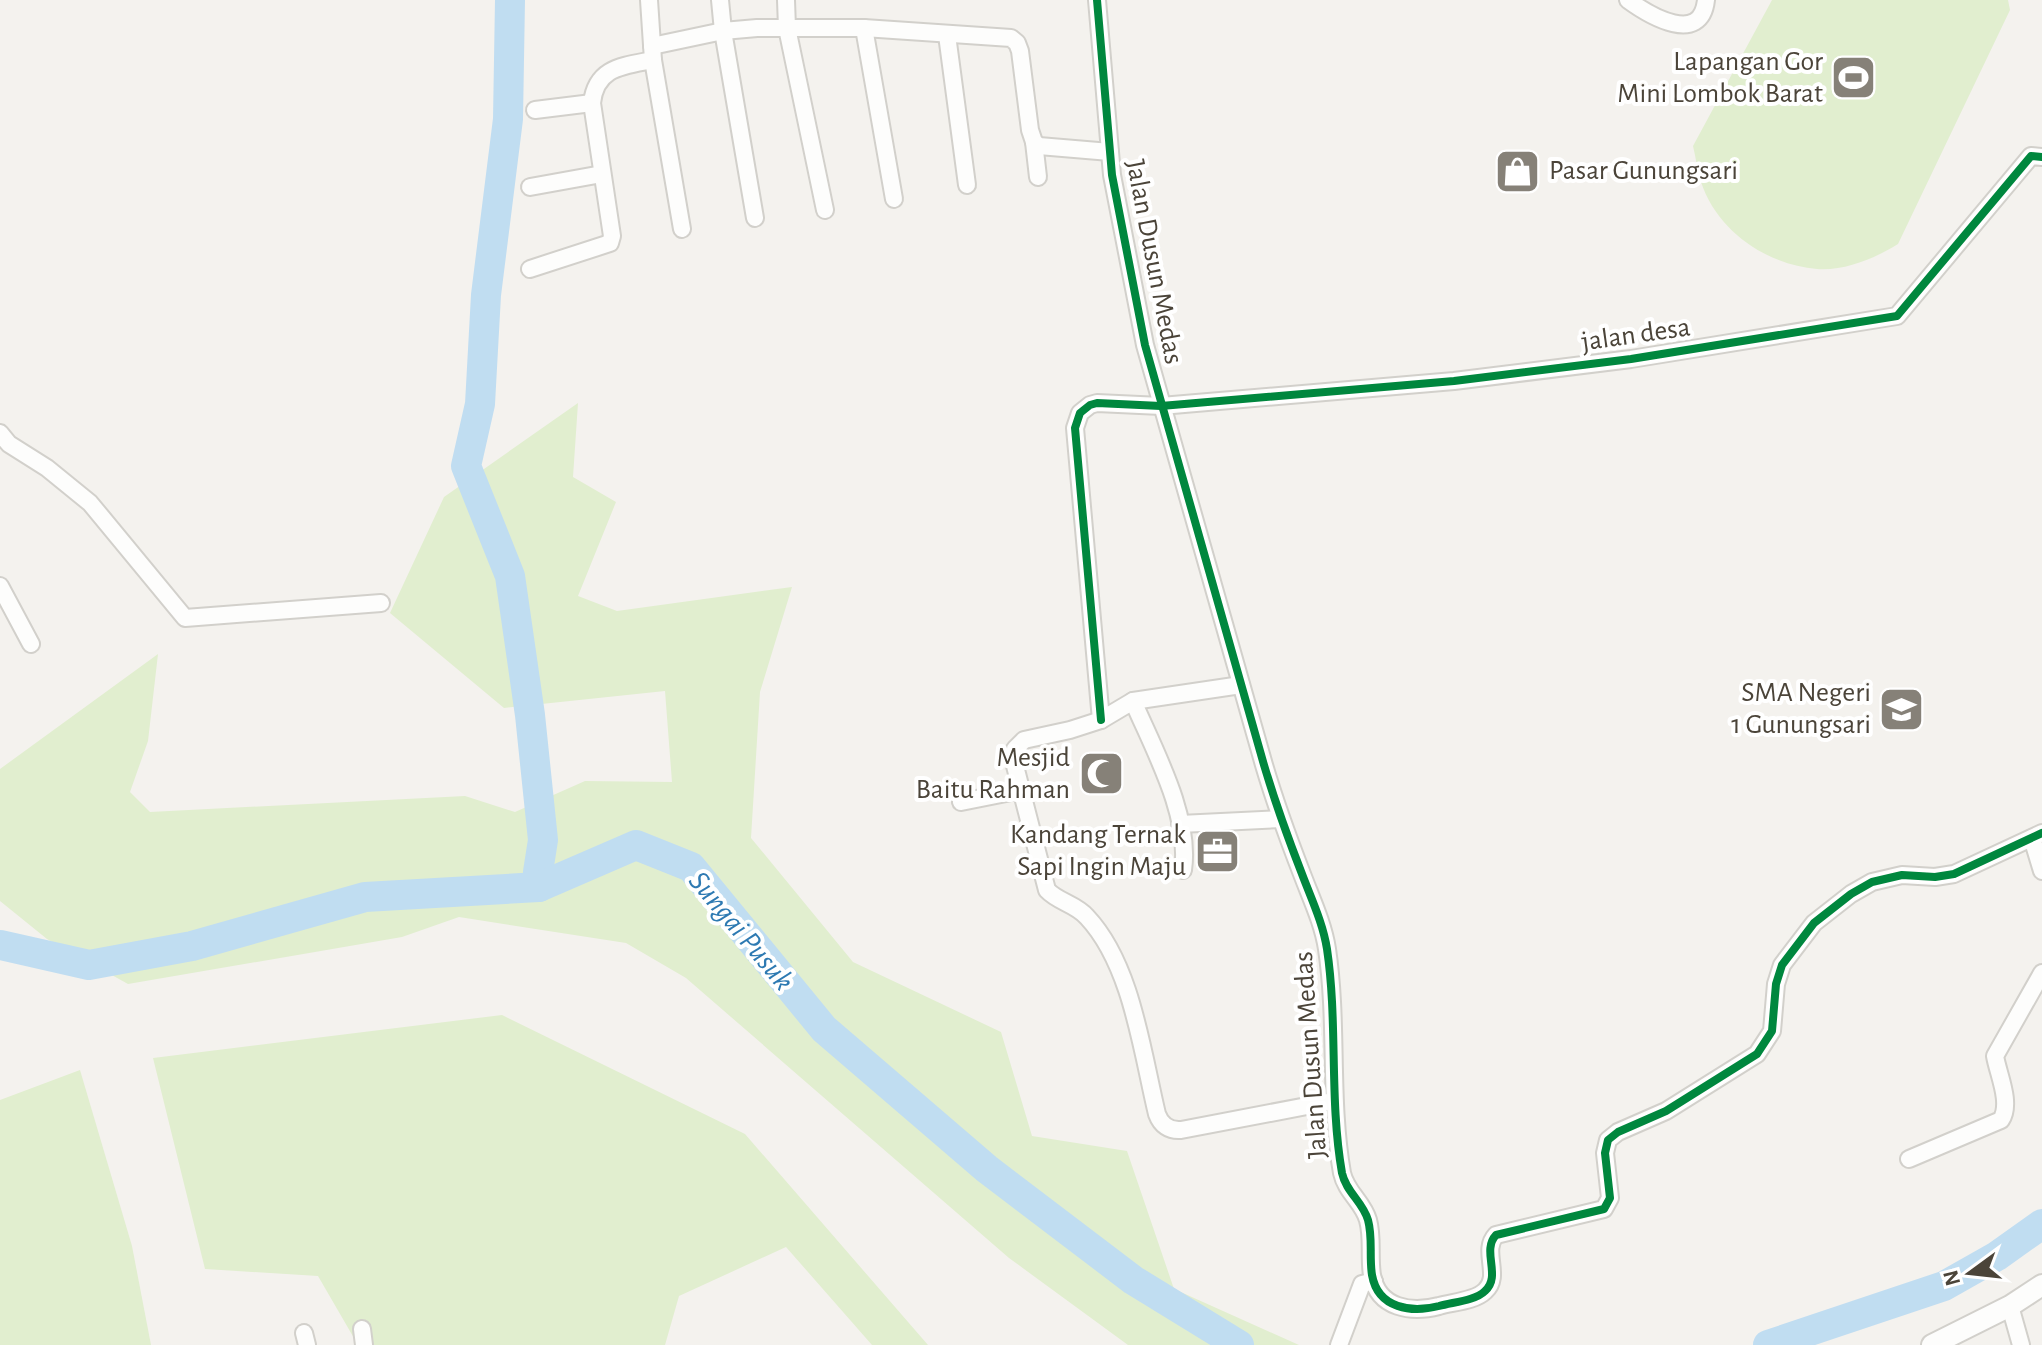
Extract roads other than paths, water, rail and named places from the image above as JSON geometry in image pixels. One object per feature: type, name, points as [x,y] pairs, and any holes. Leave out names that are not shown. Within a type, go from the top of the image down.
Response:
[{"type":"street","points":[[649,0],[653,53],[682,229]]},
{"type":"street","points":[[720,0],[755,218]]},
{"type":"street","points":[[786,0],[787,28],[825,210]]},
{"type":"street","name":"Jalan Dusun Medas","points":[[1097,0],[1110,152],[1121,231],[1161,406],[1281,819],[1320,921],[1327,950],[1333,1101],[1343,1179],[1363,1208],[1369,1223],[1374,1281]]},
{"type":"street","points":[[1628,0],[1673,24],[1684,26],[1700,18],[1706,0]]},
{"type":"street","points":[[864,28],[894,199]]},
{"type":"street","points":[[530,269],[610,243],[612,236],[592,103],[594,86],[607,73],[653,53],[723,31],[864,28],[1011,38],[1017,43],[1038,177]]},
{"type":"street","points":[[947,35],[967,185]]},
{"type":"street","points":[[535,110],[592,103]]},
{"type":"street","points":[[1034,142],[1039,146],[1110,152]]},
{"type":"street","name":"jalan desa","points":[[1161,406],[1454,381],[1631,359],[1897,316],[2031,156],[2042,157]]},
{"type":"street","points":[[530,187],[602,174]]},
{"type":"street","points":[[1101,720],[1076,424],[1083,409],[1093,403],[1161,406]]},
{"type":"street","points":[[0,433],[9,444],[47,468],[90,503],[185,618],[381,603]]},
{"type":"street","points":[[0,586],[31,644]]},
{"type":"street","points":[[1241,685],[1133,701],[1101,720],[1021,741],[1015,749],[1014,759],[1047,890],[1086,915],[1120,973],[1157,1114],[1164,1126],[1181,1130],[1333,1101]]},
{"type":"street","points":[[1133,701],[1166,778],[1180,824],[1185,844],[1183,870]]},
{"type":"street","points":[[961,802],[1021,790]]},
{"type":"street","points":[[1180,824],[1281,819]]},
{"type":"street","points":[[1339,1345],[1362,1284],[1374,1281],[1389,1302],[1413,1311],[1484,1293],[1491,1282],[1490,1243],[1496,1235],[1602,1211],[1610,1198],[1605,1150],[1612,1135],[1666,1111],[1757,1054],[1772,1031],[1776,984],[1782,965],[1814,923],[1851,894],[1879,879],[1902,875],[1935,877],[1954,874],[2037,836],[2042,871]]},
{"type":"street","points":[[1909,1159],[2001,1120],[2006,1113],[1995,1056],[2042,973]]},
{"type":"street","points":[[1932,1345],[2010,1306],[2042,1285]]},
{"type":"street","points":[[2010,1306],[2021,1345]]},
{"type":"waterway","points":[[510,0],[508,119],[486,295],[480,404],[466,466],[510,576],[530,715],[543,840],[539,887]]},
{"type":"waterway","name":"Sungai Pusuk","points":[[0,945],[89,965],[192,946],[365,897],[539,887],[636,845],[691,867],[824,1029],[987,1169],[1133,1280],[1239,1345]]},
{"type":"waterway","name":"Sungai Pusuk","points":[[1768,1345],[1944,1286],[1997,1256],[2042,1224]]},
{"type":"place","name":"Lapangan Gor Mini Lombok Barat","points":[[1854,78]]},
{"type":"place","name":"Pasar Gunungsari","points":[[1518,171]]},
{"type":"place","name":"SMA Negeri 1 Gunungsari","points":[[1902,709]]},
{"type":"place","name":"Mesjid Baitu Rahman","points":[[1101,774]]},
{"type":"place","name":"Kandang Ternak Sapi Ingin Maju","points":[[1217,851]]}]
